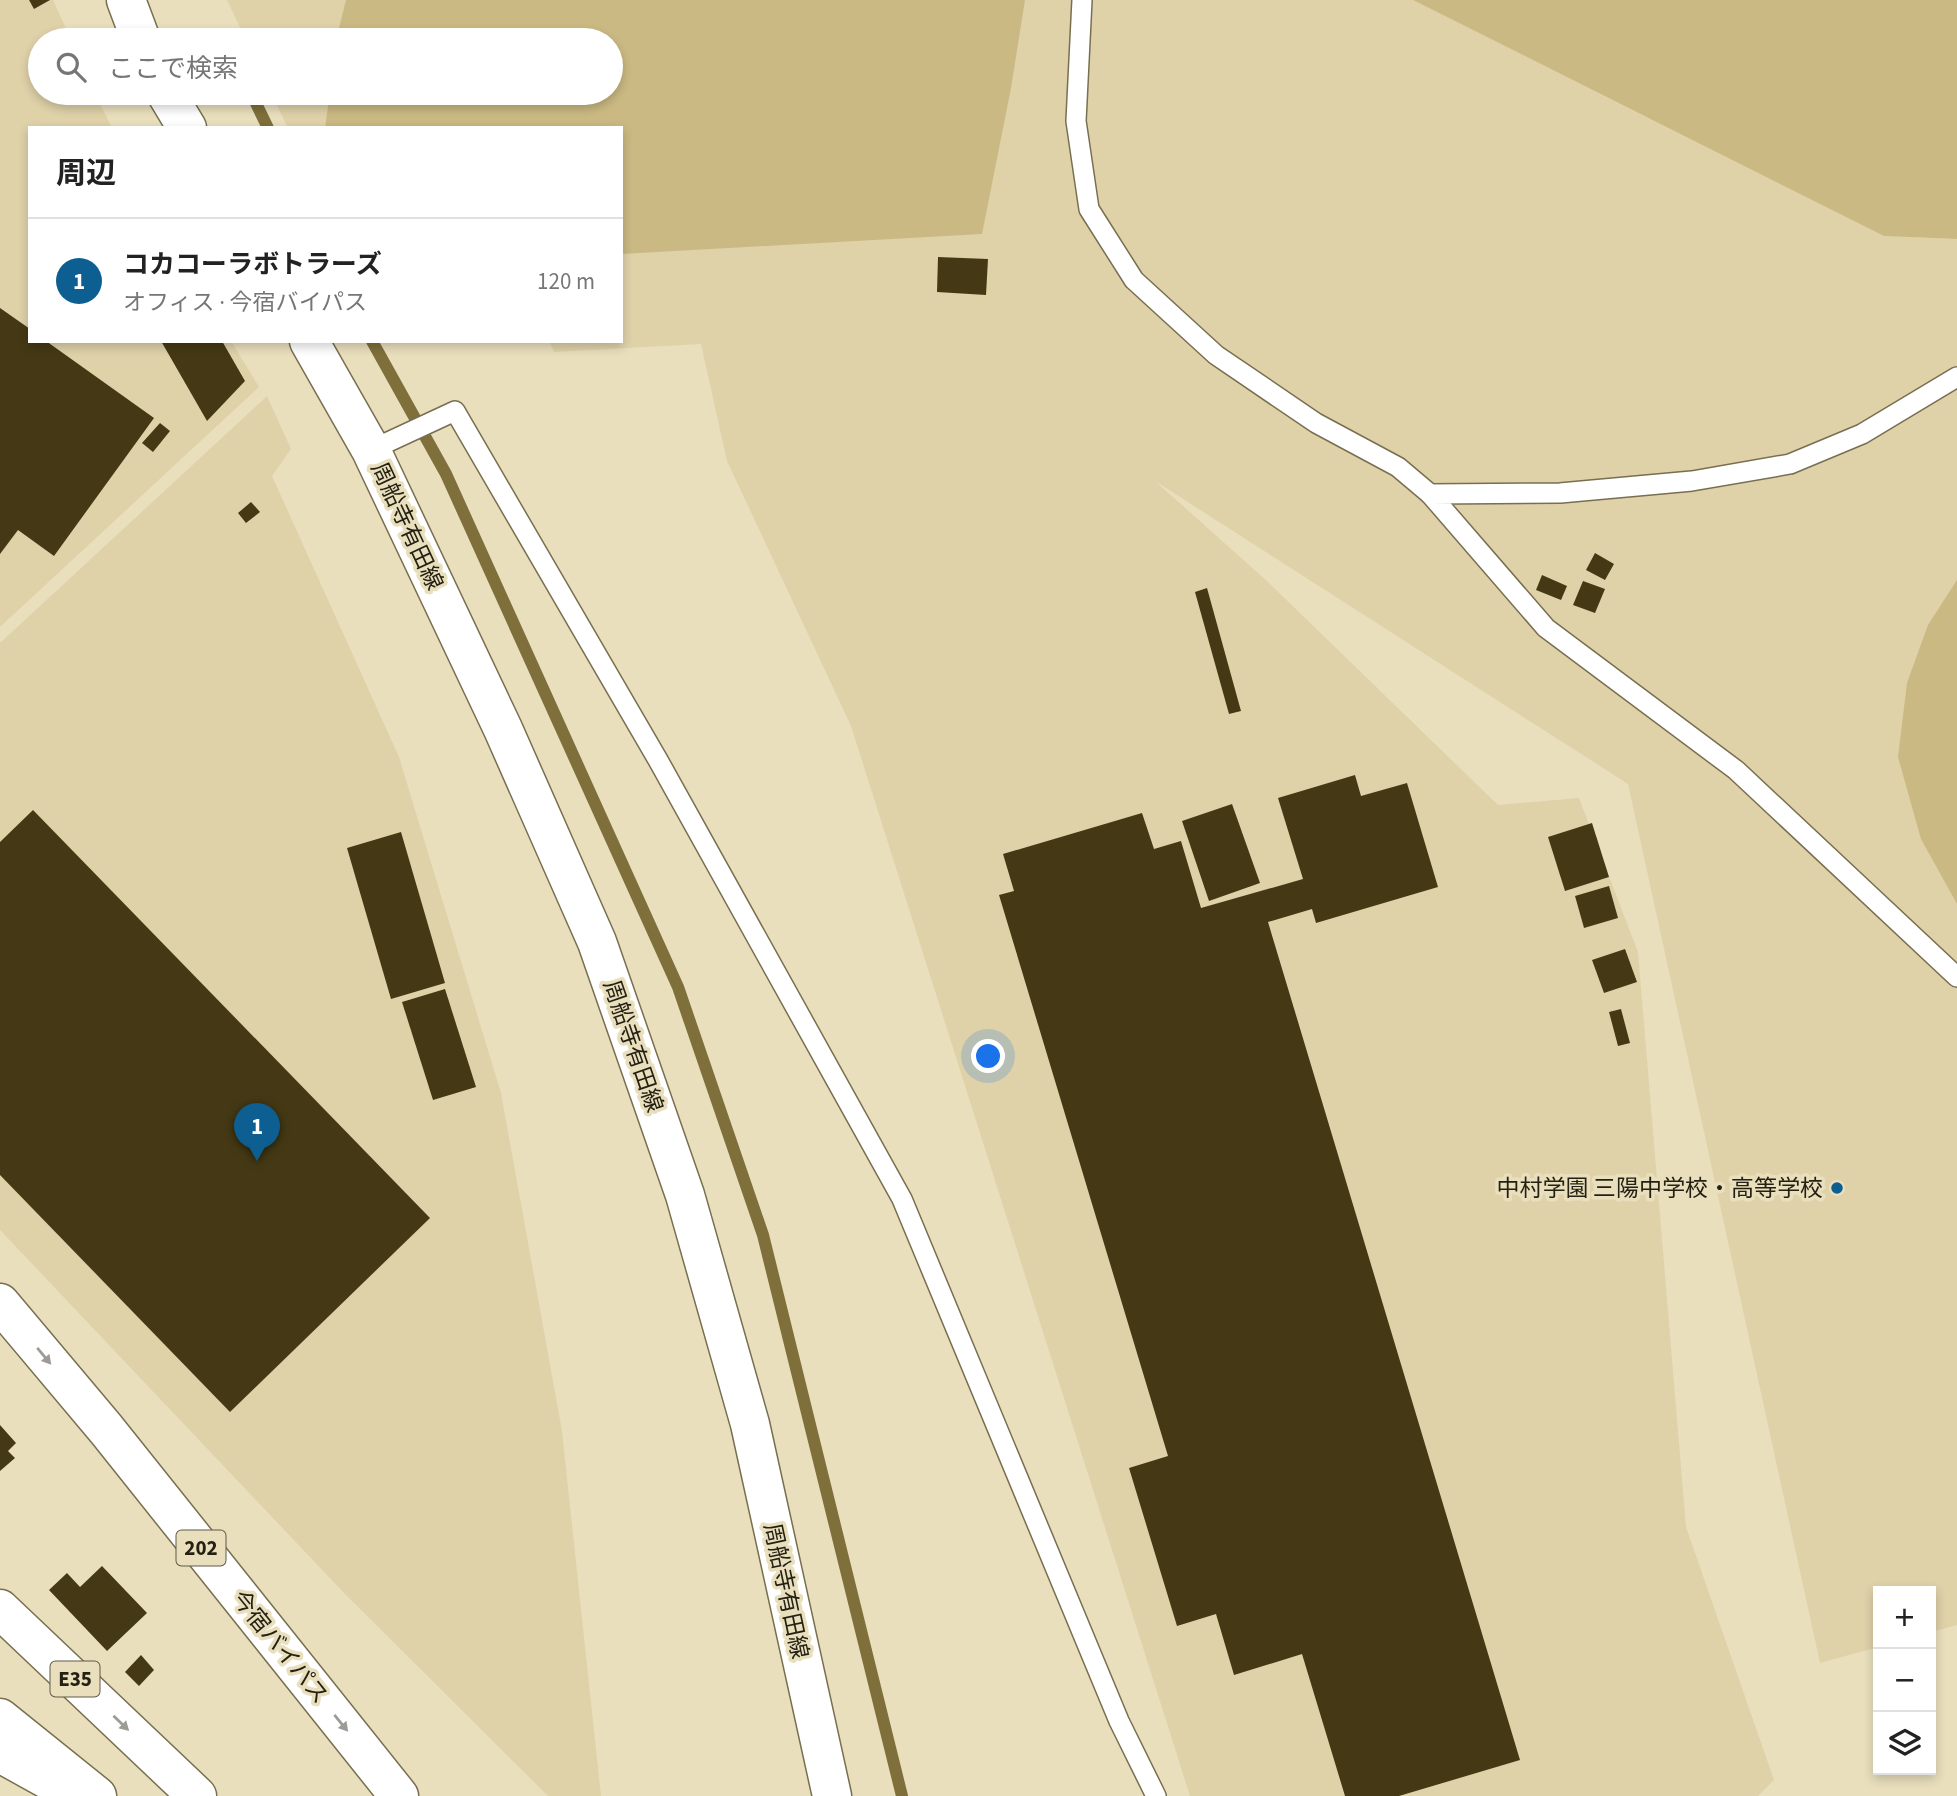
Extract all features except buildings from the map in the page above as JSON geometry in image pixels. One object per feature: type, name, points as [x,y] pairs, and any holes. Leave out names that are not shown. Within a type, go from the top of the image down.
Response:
[{"type":"main road","points":[[126,0],[136,28]]},
{"type":"main road","points":[[173,105],[186,126]]},
{"type":"main road","name":"周船寺有田線","points":[[310,343],[371,450],[503,729],[597,942],[685,1195],[750,1424],[832,1796]]},
{"type":"main road","name":"今宿バイパス","points":[[0,1303],[106,1429],[399,1796]]},
{"type":"main road","name":"E35","points":[[0,1609],[197,1796]]},
{"type":"main road","points":[[0,1718],[97,1796]]},
{"type":"main road","points":[[0,1753],[77,1796]]},
{"type":"lane","points":[[1082,0],[1076,121],[1089,209],[1134,280],[1216,355],[1316,423],[1398,467],[1430,494],[1546,628],[1737,770],[1957,977]]},
{"type":"lane","points":[[1430,494],[1560,493],[1692,481],[1790,464],[1862,434],[1957,377]]},
{"type":"lane","points":[[371,450],[455,411],[658,760],[902,1199],[1114,1708],[1156,1796]]},
{"type":"shaded area","points":[[0,0],[53,0],[66,28],[28,28],[28,105],[101,105],[111,126],[28,126],[28,343],[232,343],[259,387],[0,627]]},
{"type":"shaded area","points":[[227,0],[1413,0],[1884,236],[1957,239],[1957,1625],[1936,1631],[1936,1586],[1873,1586],[1873,1648],[1820,1663],[1628,784],[1155,481],[1267,581],[1498,805],[1579,798],[1638,952],[1686,1527],[1774,1780],[1758,1796],[1190,1796],[851,726],[727,461],[701,344],[554,352],[550,343],[623,343],[623,126],[287,126],[277,105],[623,105],[623,28],[240,28]]},
{"type":"shaded area","points":[[346,0],[1025,0],[1011,88],[982,234],[623,254],[623,126],[325,126],[328,105],[623,105],[623,28],[339,28]]},
{"type":"shaded area","points":[[1413,0],[1957,0],[1957,239],[1884,236]]},
{"type":"shaded area","points":[[267,396],[291,449],[272,476],[399,757],[501,1093],[562,1431],[601,1796],[548,1796],[344,1593],[0,1230],[0,643]]},
{"type":"shaded area","points":[[1957,580],[1957,904],[1921,839],[1898,757],[1907,683],[1928,625]]},
{"type":"waterway","points":[[257,105],[267,126]]},
{"type":"waterway","points":[[373,343],[446,474],[678,987],[763,1235],[902,1796]]},
{"type":"place","name":"コカコーラボトラーズ","points":[[257,1161]]},
{"type":"place","name":"中村学園 三陽中学校・高等学校","points":[[1837,1188]]}]
